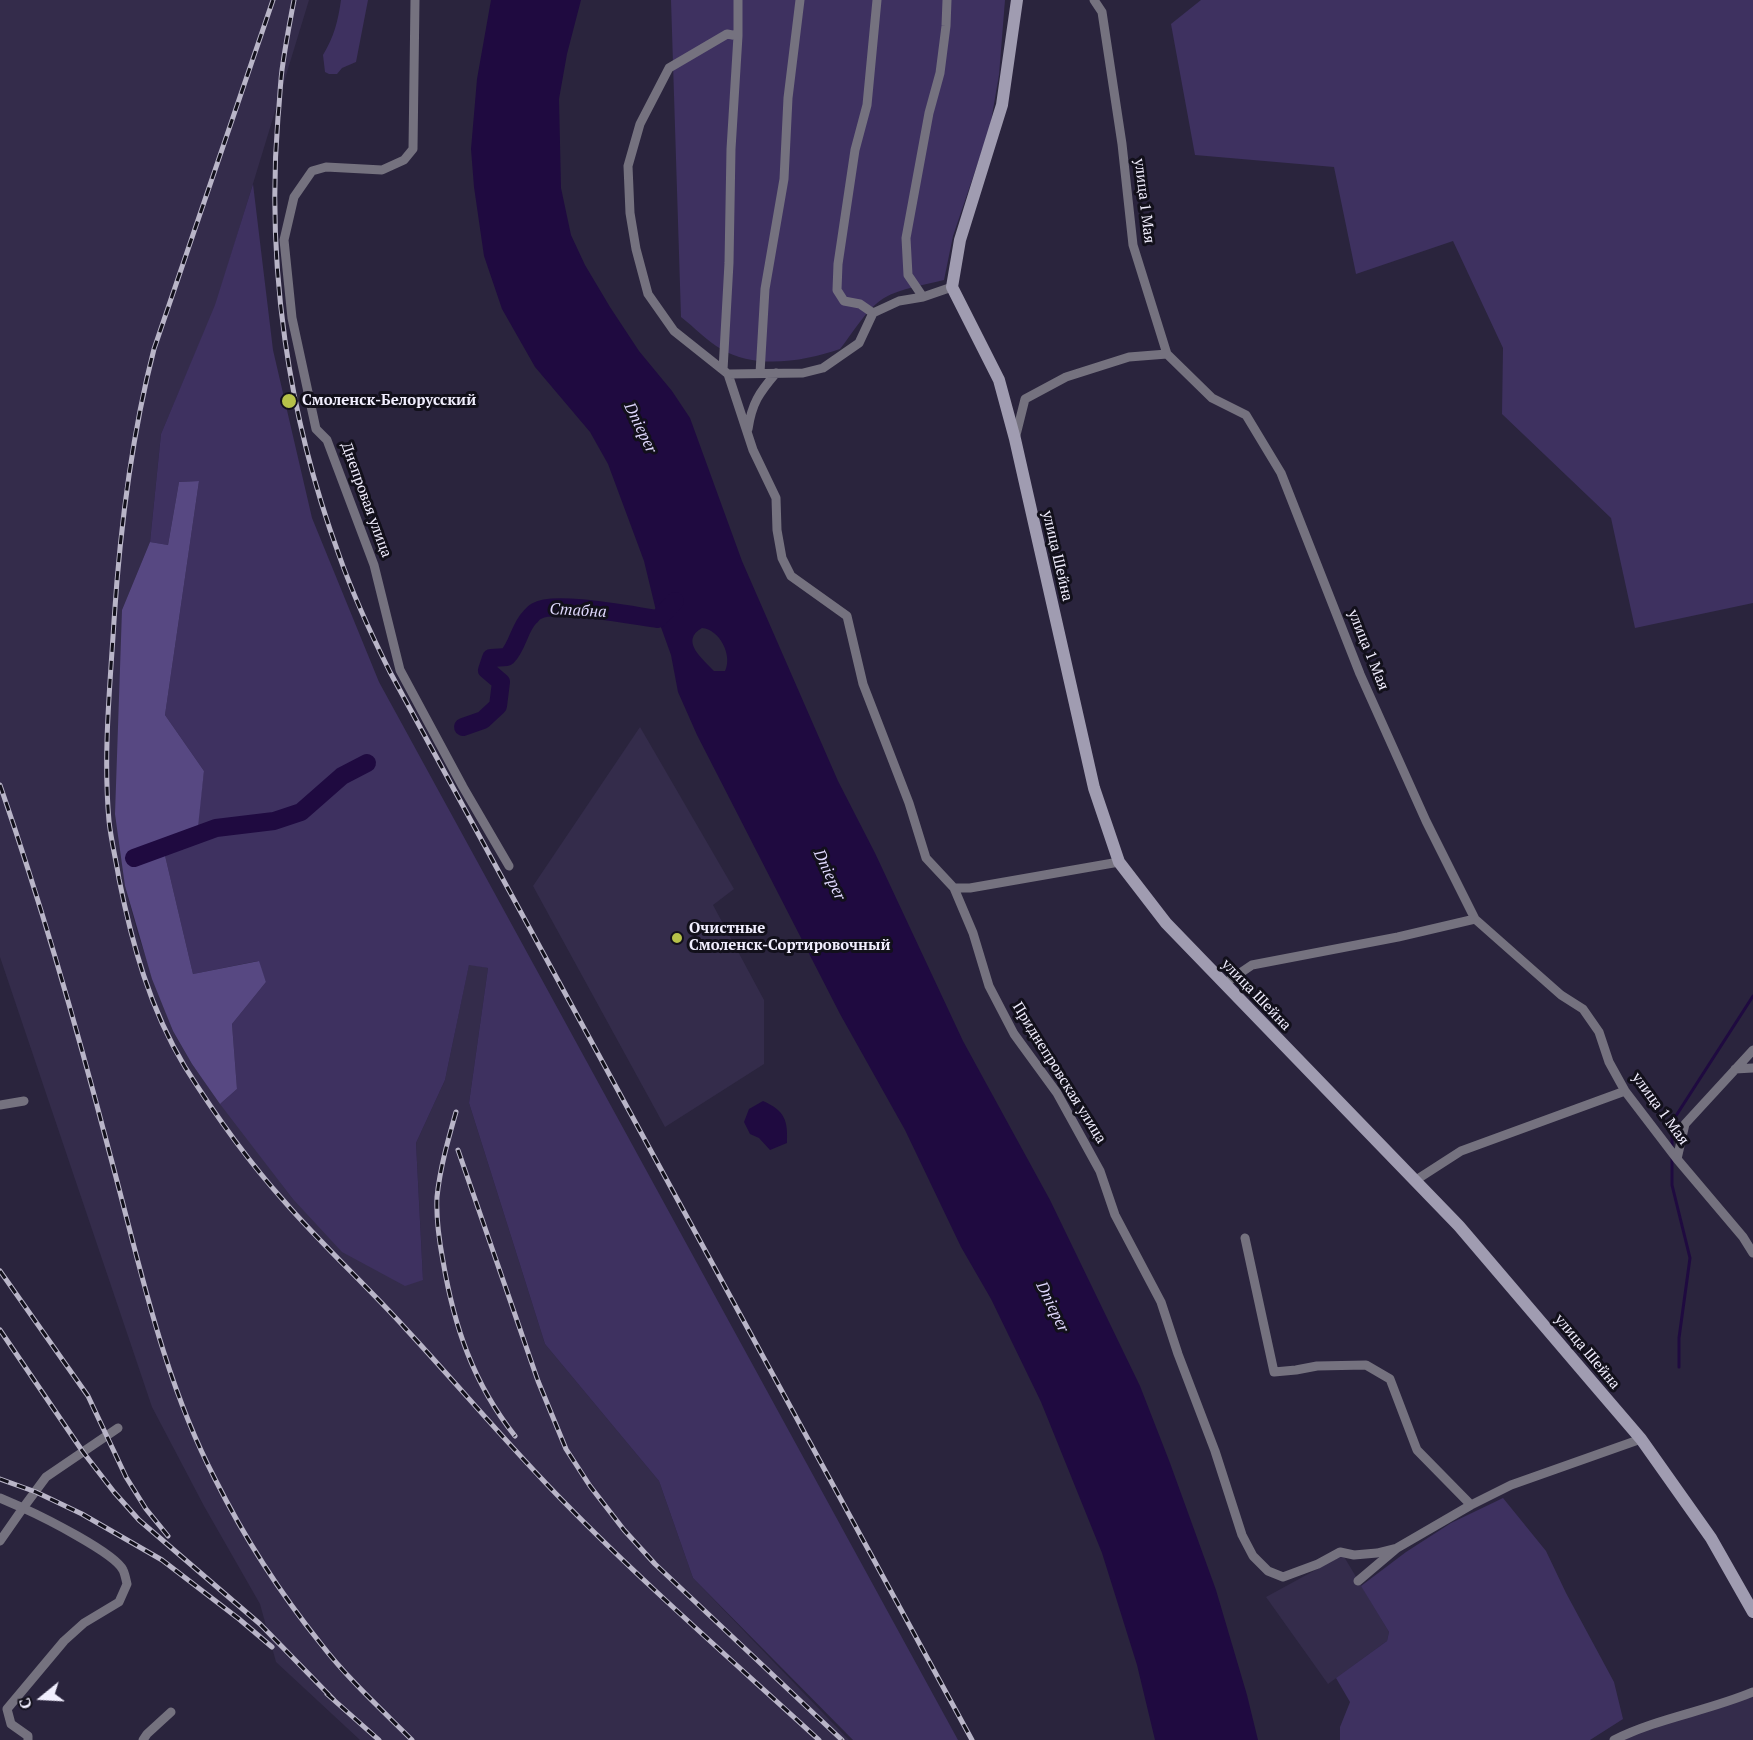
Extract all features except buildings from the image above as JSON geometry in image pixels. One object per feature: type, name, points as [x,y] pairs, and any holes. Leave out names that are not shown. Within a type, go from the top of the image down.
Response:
[{"type":"street","name":"Днепровая улица","points":[[415,0],[413,149],[404,160],[382,171],[326,167],[312,171],[294,197],[284,240],[292,318],[316,429],[327,440],[374,565],[400,670],[463,787],[509,866]]},
{"type":"street","points":[[725,372],[738,0]]},
{"type":"street","points":[[760,373],[765,290],[783,180],[788,98],[800,0]]},
{"type":"street","points":[[873,313],[860,304],[844,301],[837,290],[837,273],[855,150],[867,105],[877,0]]},
{"type":"street","points":[[923,297],[908,275],[906,238],[928,113],[940,73],[947,0]]},
{"type":"street","points":[[738,36],[727,34],[669,68],[640,124],[627,166],[630,213],[636,249],[648,294],[674,331],[725,372],[803,372],[823,368],[859,343],[873,313],[899,301],[923,297],[952,287],[960,240],[1002,105],[1017,0]]},
{"type":"street","name":"улица 1 Мая","points":[[1094,0],[1102,12],[1122,144],[1133,245],[1167,354],[1212,398],[1246,415],[1281,473],[1360,674],[1426,821],[1475,919],[1561,995],[1582,1009],[1599,1032],[1609,1062],[1625,1091],[1677,1159],[1743,1237],[1753,1253]]},
{"type":"street","name":"улица Шейна","points":[[952,287],[999,380],[1015,439],[1094,788],[1119,862],[1166,923],[1460,1226],[1641,1439],[1711,1538],[1753,1612]]},
{"type":"street","points":[[1015,439],[1025,399],[1066,377],[1129,357],[1167,354]]},
{"type":"street","name":"Приднепровская улица","points":[[725,372],[753,450],[776,498],[777,530],[782,558],[791,576],[847,616],[863,684],[909,803],[926,858],[954,888],[973,933],[994,996],[1014,1034],[1057,1093],[1100,1171],[1115,1215],[1161,1302],[1215,1451],[1242,1535],[1253,1556],[1268,1571],[1283,1577],[1318,1564],[1340,1552],[1354,1555],[1397,1548]]},
{"type":"street","points":[[747,432],[752,408],[760,390],[776,373]]},
{"type":"street","points":[[954,888],[970,888],[1119,862]]},
{"type":"street","points":[[1224,984],[1252,965],[1398,937],[1475,919]]},
{"type":"street","points":[[1677,1159],[1685,1124],[1753,1050]]},
{"type":"street","points":[[1735,1069],[1753,1068]]},
{"type":"street","points":[[1416,1179],[1461,1151],[1625,1091]]},
{"type":"street","points":[[0,1105],[24,1101]]},
{"type":"street","points":[[1245,1238],[1275,1372],[1317,1366],[1366,1365],[1390,1379],[1417,1450],[1471,1505]]},
{"type":"street","points":[[0,1541],[46,1477],[118,1428]]},
{"type":"street","points":[[1358,1581],[1397,1548],[1471,1505],[1511,1485],[1641,1439]]},
{"type":"street","points":[[0,1497],[62,1526],[111,1558],[123,1568],[127,1584],[119,1602],[84,1623],[64,1641],[7,1709],[11,1724],[28,1736],[28,1740]]},
{"type":"street","points":[[1614,1740],[1634,1730],[1726,1703],[1753,1692]]},
{"type":"street","points":[[143,1740],[171,1712]]},
{"type":"shaded area","points":[[0,0],[309,0],[216,305],[161,434],[150,542],[122,610],[125,886],[138,935],[173,1031],[192,1064],[292,1198],[423,1279],[416,1143],[445,1080],[469,964],[488,968],[469,1103],[545,1344],[659,1481],[693,1578],[849,1740],[360,1740],[276,1662],[260,1604],[204,1506],[152,1407],[0,957]]},
{"type":"shaded area","points":[[341,0],[368,0],[356,62],[342,68],[337,74],[329,74],[325,72],[323,55],[335,29]]},
{"type":"shaded area","points":[[671,0],[1005,0],[999,75],[990,127],[953,236],[944,280],[905,289],[884,298],[866,315],[840,349],[796,360],[749,360],[735,356],[716,346],[681,317]]},
{"type":"shaded area","points":[[1201,0],[1753,0],[1753,603],[1635,628],[1611,518],[1502,414],[1503,348],[1453,241],[1356,274],[1334,167],[1195,155],[1171,24]]},
{"type":"shaded area","points":[[253,184],[273,350],[312,518],[379,682],[958,1740],[853,1740],[693,1578],[659,1481],[545,1344],[469,1103],[488,968],[469,965],[445,1080],[416,1143],[423,1280],[405,1286],[342,1252],[292,1198],[220,1104],[237,1089],[232,1024],[266,982],[258,961],[193,974],[163,847],[196,836],[204,771],[165,715],[199,481],[179,482],[168,545],[150,542],[161,434],[215,305]]},
{"type":"shaded area","points":[[199,481],[165,715],[204,771],[197,836],[163,847],[193,974],[259,961],[266,982],[232,1024],[237,1089],[220,1104],[192,1064],[173,1031],[152,979],[125,886],[115,814],[122,610],[150,542],[168,545],[179,482]]},
{"type":"shaded area","points":[[640,727],[734,889],[713,905],[764,1000],[764,1064],[665,1127],[533,886]]},
{"type":"shaded area","points":[[1503,1498],[1546,1551],[1614,1682],[1623,1719],[1590,1740],[1340,1740],[1340,1727],[1350,1702],[1336,1678],[1387,1641],[1389,1632],[1361,1586],[1406,1552],[1451,1523]]},
{"type":"shaded area","points":[[1343,1555],[1389,1632],[1387,1641],[1328,1684],[1266,1597]]},
{"type":"shaded area","points":[[1753,1694],[1753,1740],[1615,1740]]},
{"type":"water","name":"Dnieper","points":[[491,0],[581,0],[567,54],[559,99],[561,188],[571,235],[585,265],[610,307],[639,351],[672,391],[690,418],[742,561],[838,781],[875,853],[963,1041],[1050,1200],[1140,1386],[1216,1590],[1258,1740],[1155,1740],[1137,1665],[1102,1553],[1041,1402],[991,1299],[961,1247],[905,1130],[840,1014],[697,735],[678,692],[671,655],[658,619],[644,561],[608,464],[590,432],[535,367],[502,309],[484,256],[474,187],[471,149],[477,79]],"holes":[[[702,628],[708,629],[719,638],[726,651],[725,671],[714,671],[695,650],[693,644],[695,633]]]},
{"type":"water","points":[[763,1101],[781,1113],[787,1128],[787,1143],[770,1150],[759,1138],[750,1134],[744,1122],[749,1109]]},
{"type":"waterway","name":"Стабна","points":[[463,727],[483,720],[498,706],[501,682],[487,670],[491,658],[507,657],[514,648],[526,621],[536,611],[546,608],[577,608],[658,619],[675,601]]},
{"type":"waterway","name":"Стабна","points":[[134,858],[216,828],[274,821],[301,812],[342,776],[367,763]]},
{"type":"waterway","points":[[1672,1147],[1672,1122],[1753,996]]},
{"type":"waterway","points":[[1672,1157],[1672,1185],[1690,1258],[1679,1338],[1679,1367]]},
{"type":"railway","points":[[273,0],[154,349],[139,416],[128,484],[116,587],[107,746],[107,796],[119,879],[136,952],[152,999],[185,1067],[232,1136],[284,1201],[390,1312],[563,1501],[657,1592],[819,1740]]},
{"type":"railway","points":[[294,0],[282,70],[275,173],[275,228],[279,284],[285,339],[306,449],[321,502],[350,585],[390,672],[972,1740]]},
{"type":"railway","points":[[0,785],[72,1013],[153,1318],[196,1440],[238,1522],[291,1605],[342,1669],[412,1740]]},
{"type":"railway","points":[[456,1112],[442,1165],[437,1197],[437,1221],[442,1253],[453,1308],[467,1353],[500,1416],[515,1436]]},
{"type":"railway","points":[[458,1150],[538,1381],[566,1449],[590,1486],[624,1530],[655,1564],[842,1740]]},
{"type":"railway","points":[[0,1271],[88,1396],[126,1477],[146,1509],[168,1536]]},
{"type":"railway","points":[[0,1330],[83,1452],[139,1520],[260,1624],[334,1700]]},
{"type":"railway","points":[[0,1479],[36,1492],[82,1514],[162,1560],[272,1647]]},
{"type":"railway","points":[[327,1694],[379,1740]]},
{"type":"place","name":"Смоленск-Белорусский","points":[[289,401]]},
{"type":"place","name":"Очистные Смоленск-Сортировочный","points":[[677,938]]}]
